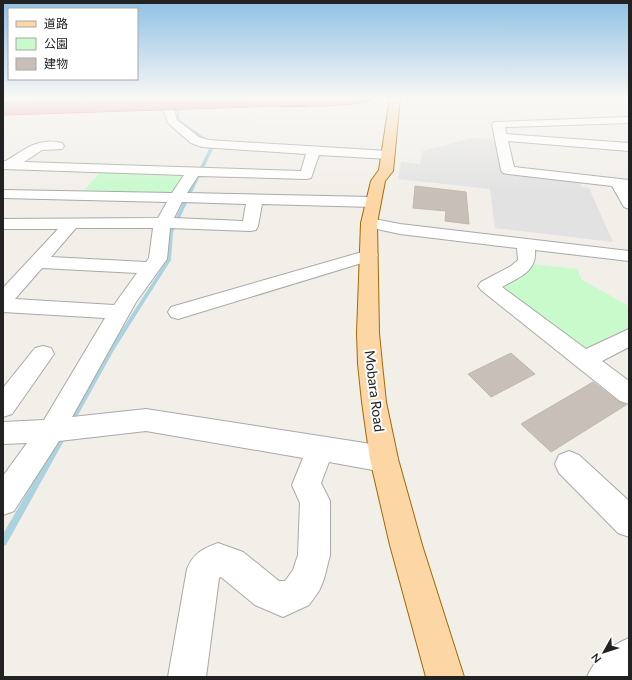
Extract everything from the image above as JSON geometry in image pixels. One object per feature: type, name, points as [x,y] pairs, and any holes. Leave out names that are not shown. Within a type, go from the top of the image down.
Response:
[{"type":"main road","name":"Mobara Road","points":[[380,130],[382,155],[374,171],[369,255],[368,333],[374,402],[384,459],[406,545],[445,677]]},
{"type":"main road","points":[[382,155],[388,130]]},
{"type":"street","points":[[183,130],[199,143],[382,155]]},
{"type":"street","points":[[499,130],[508,170],[623,183],[629,204]]},
{"type":"street","points":[[500,136],[629,147]]},
{"type":"street","points":[[7,164],[39,146],[58,146]]},
{"type":"street","points":[[7,164],[28,166],[306,175],[314,151]]},
{"type":"street","points":[[73,167],[88,153]]},
{"type":"street","points":[[3,191],[28,166]]},
{"type":"street","points":[[3,501],[51,430],[127,299],[158,259],[160,234],[163,223],[177,197],[194,171]]},
{"type":"street","points":[[3,194],[373,202],[399,223],[629,250]]},
{"type":"street","points":[[3,224],[163,223],[250,226],[255,199]]},
{"type":"street","points":[[373,202],[400,229],[629,256]]},
{"type":"street","points":[[3,300],[72,223]]},
{"type":"street","points":[[526,245],[527,261],[518,270],[488,286],[629,394]]},
{"type":"street","points":[[178,312],[369,255]]},
{"type":"street","points":[[36,262],[151,268]]},
{"type":"street","points":[[3,305],[120,312]]},
{"type":"street","points":[[584,360],[629,337]]},
{"type":"street","points":[[3,407],[43,354]]},
{"type":"street","points":[[3,433],[51,430],[146,420],[320,450],[384,459]]},
{"type":"street","points":[[187,677],[204,569],[218,559],[231,564],[267,593],[283,600],[297,593],[307,578],[314,555],[315,501],[306,485],[320,450]]},
{"type":"street","points":[[569,464],[629,522]]},
{"type":"street","points":[[606,677],[629,657]]},
{"type":"green space","points":[[102,170],[189,173],[179,190],[169,194],[82,193]]},
{"type":"green space","points":[[533,264],[577,269],[582,280],[629,306],[629,331],[583,354],[496,287],[519,277]]},
{"type":"shaded area","points":[[473,138],[497,140],[502,173],[579,181],[582,187],[589,188],[613,242],[495,228],[490,189],[398,179],[401,162],[420,164],[422,151]]},
{"type":"building","points":[[415,186],[466,192],[469,224],[445,221],[446,211],[413,208]]},
{"type":"building","points":[[511,353],[535,374],[491,397],[468,374]]},
{"type":"building","points":[[593,382],[619,402],[626,405],[551,452],[521,424]]},
{"type":"waterway","points":[[71,422],[112,349],[169,260],[171,232],[211,149],[203,138],[192,130]]},
{"type":"waterway","points":[[3,542],[64,435]]}]
